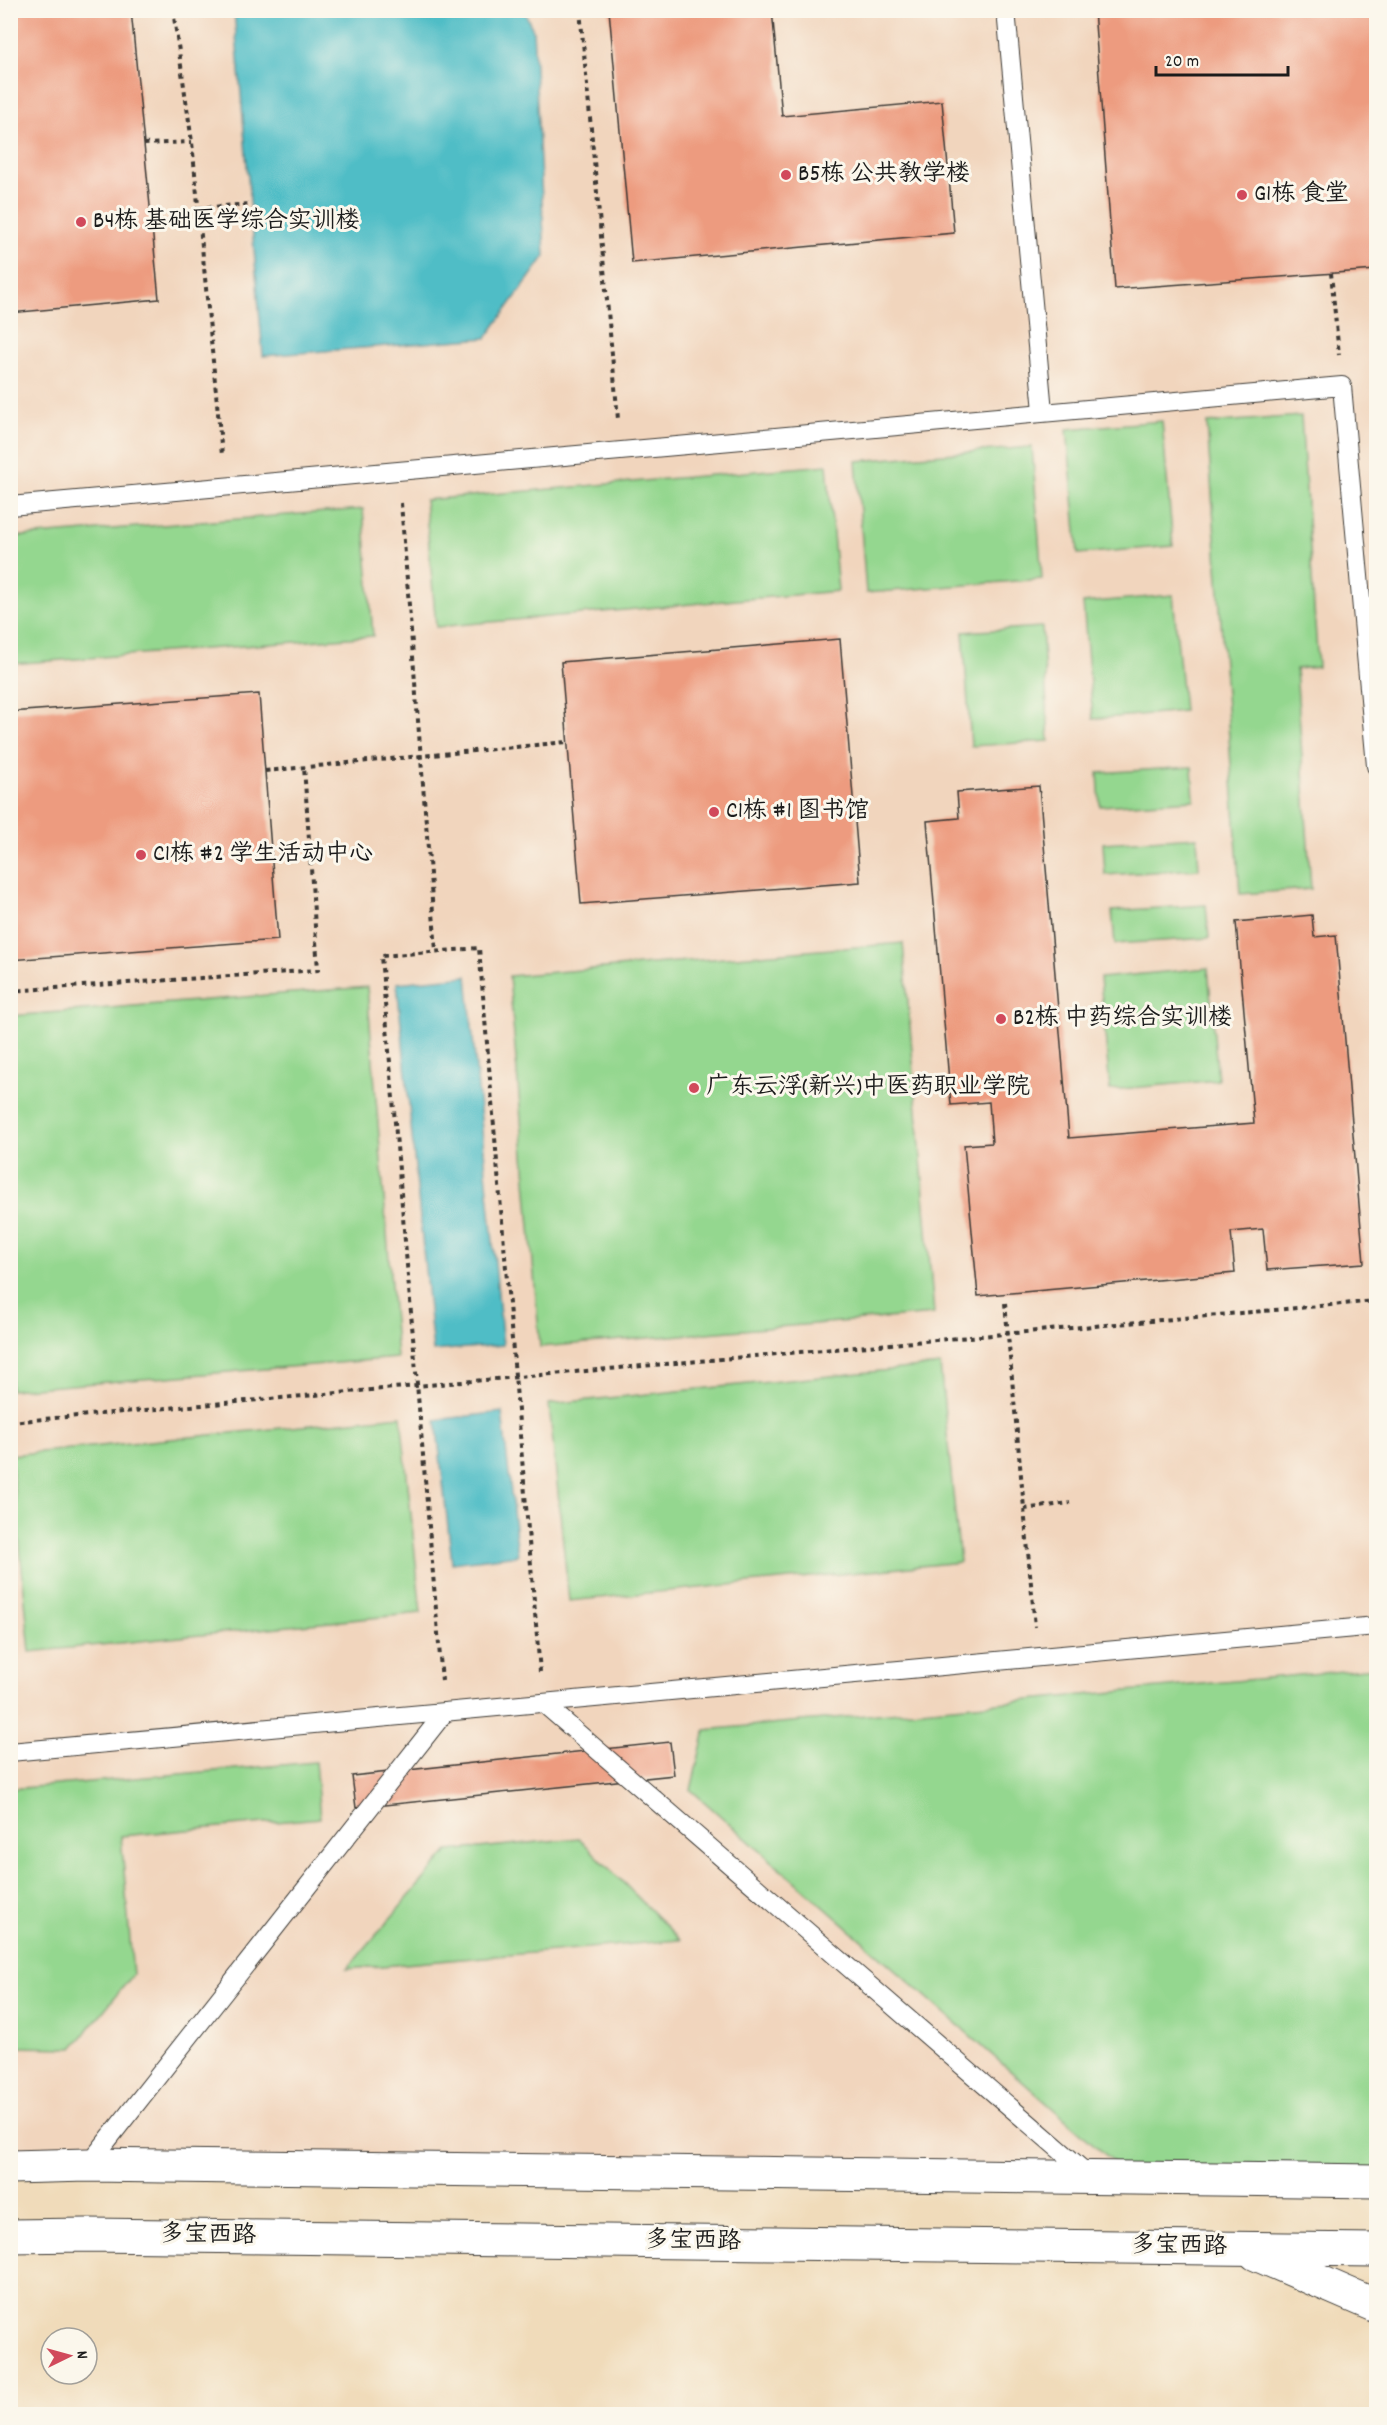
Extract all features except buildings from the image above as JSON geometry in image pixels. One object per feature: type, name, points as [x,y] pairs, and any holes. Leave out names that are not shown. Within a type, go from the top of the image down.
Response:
[{"type":"street","points":[[10,2167],[88,2165],[1377,2181]]},
{"type":"street","name":"多宝西路","points":[[10,2236],[1377,2250]]},
{"type":"street","points":[[1240,2248],[1377,2306]]},
{"type":"lane","points":[[1006,10],[1043,411]]},
{"type":"lane","points":[[10,506],[621,449],[1342,386],[1377,766]]},
{"type":"lane","points":[[10,1752],[1377,1626]]},
{"type":"lane","points":[[543,1703],[1091,2177]]},
{"type":"lane","points":[[88,2165],[445,1712]]},
{"type":"path","points":[[173,10],[192,142],[225,485]]},
{"type":"path","points":[[580,10],[621,449]]},
{"type":"path","points":[[144,144],[192,142]]},
{"type":"path","points":[[198,208],[250,204]]},
{"type":"path","points":[[1330,273],[1342,386]]},
{"type":"path","points":[[398,470],[436,951]]},
{"type":"path","points":[[265,771],[567,742]]},
{"type":"path","points":[[10,991],[318,970],[304,767]]},
{"type":"path","points":[[445,1712],[381,956],[479,948],[543,1703]]},
{"type":"path","points":[[10,1422],[1377,1302]]},
{"type":"path","points":[[1005,1303],[1038,1657]]},
{"type":"path","points":[[1024,1509],[1071,1503]]},
{"type":"shaded area","name":"广东云浮(新兴)中医药职业学院","points":[[10,11],[1376,11],[1376,2181],[11,2167]]},
{"type":"green space","points":[[1301,416],[1318,667],[1296,669],[1311,889],[1240,894],[1207,423]]},
{"type":"green space","points":[[1162,421],[1173,546],[1078,554],[1067,429]]},
{"type":"green space","points":[[1032,447],[1042,579],[866,593],[856,461]]},
{"type":"green space","points":[[827,465],[838,591],[436,627],[425,500]]},
{"type":"green space","points":[[363,509],[373,636],[11,664],[11,537]]},
{"type":"green space","points":[[1173,595],[1184,711],[1093,719],[1083,603]]},
{"type":"green space","points":[[1042,627],[1049,741],[971,746],[963,632]]},
{"type":"green space","points":[[1192,767],[1194,800],[1100,806],[1098,773]]},
{"type":"green space","points":[[1197,837],[1199,869],[1105,875],[1103,843]]},
{"type":"green space","points":[[1206,905],[1209,938],[1115,944],[1112,911]]},
{"type":"green space","points":[[903,943],[934,1314],[540,1347],[509,976]]},
{"type":"green space","points":[[1208,968],[1218,1080],[1110,1090],[1100,978]]},
{"type":"green space","points":[[367,987],[397,1358],[11,1390],[11,1016]]},
{"type":"green space","points":[[940,1365],[960,1562],[569,1601],[549,1404]]},
{"type":"green space","points":[[401,1416],[421,1613],[30,1652],[11,1455]]},
{"type":"green space","points":[[1376,1668],[1376,2181],[1132,2178],[691,1790],[705,1730]]},
{"type":"green space","points":[[315,1762],[320,1818],[121,1836],[133,1975],[73,2048],[11,2047],[11,1789]]},
{"type":"green space","points":[[579,1838],[680,1940],[347,1969],[448,1851]]},
{"type":"water","points":[[234,11],[524,11],[533,30],[545,256],[486,338],[263,356]]},
{"type":"water","points":[[467,976],[503,1345],[433,1351],[397,983]]},
{"type":"water","points":[[502,1412],[518,1555],[452,1563],[436,1420]]},
{"type":"place","name":"B5栋 公共教学楼","points":[[786,175]]},
{"type":"place","name":"G1栋 食堂","points":[[1242,195]]},
{"type":"place","name":"B4栋 基础医学综合实训楼","points":[[81,222]]},
{"type":"place","name":"C1栋 #1 图书馆","points":[[714,812]]},
{"type":"place","name":"C1栋 #2 学生活动中心","points":[[141,855]]},
{"type":"place","name":"B2栋 中药综合实训楼","points":[[1001,1019]]},
{"type":"place","name":"广东云浮(新兴)中医药职业学院","points":[[694,1088]]}]
